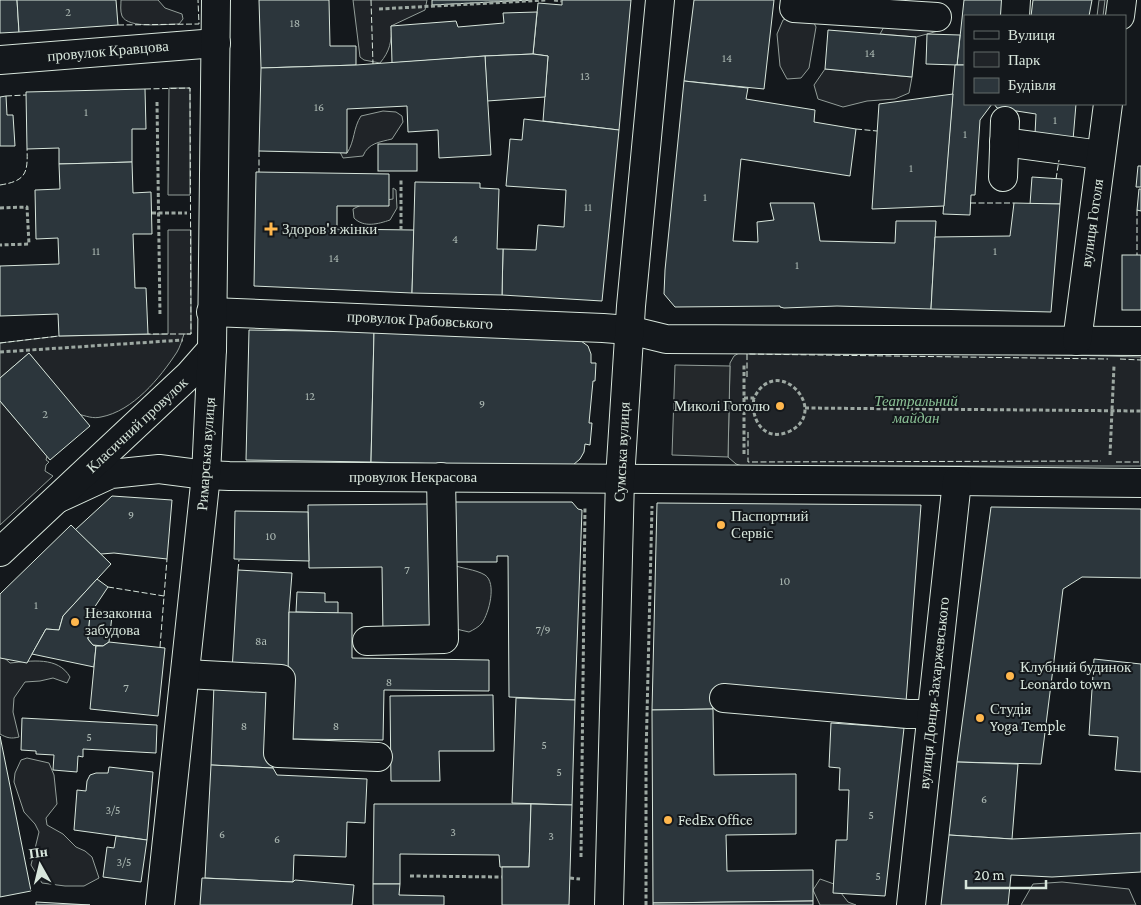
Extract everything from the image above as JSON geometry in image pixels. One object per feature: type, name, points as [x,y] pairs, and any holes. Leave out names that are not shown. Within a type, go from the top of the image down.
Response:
[{"type":"street","name":"Римарська вулиця","points":[[160,905],[206,475],[212,348],[216,0]]},
{"type":"street","name":"Сумська вулиця","points":[[609,905],[620,479],[629,330],[660,0]]},
{"type":"street","points":[[795,0],[794,8],[937,17]]},
{"type":"street","points":[[1015,15],[1016,0]]},
{"type":"street","points":[[1120,15],[1122,0]]},
{"type":"street","name":"провулок Кравцова","points":[[0,60],[216,43]]},
{"type":"street","name":"вулиця Гоголя","points":[[1077,342],[1108,105]]},
{"type":"street","points":[[1003,177],[1004,131],[1101,155]]},
{"type":"street","name":"провулок Грабовського","points":[[212,312],[629,330]]},
{"type":"street","points":[[629,330],[666,339],[1141,342]]},
{"type":"street","name":"Класичний провулок","points":[[0,552],[189,375],[212,348]]},
{"type":"street","name":"Класичний провулок","points":[[59,498],[111,474],[159,469],[206,475]]},
{"type":"street","name":"провулок Некрасова","points":[[206,475],[620,479]]},
{"type":"street","points":[[367,641],[444,639],[441,477]]},
{"type":"street","points":[[620,479],[1141,484]]},
{"type":"street","name":"вулиця Донця-Захаржевського","points":[[911,905],[957,481]]},
{"type":"street","points":[[186,674],[281,680],[278,753],[378,757]]},
{"type":"street","points":[[724,698],[908,714],[931,714]]},
{"type":"path","points":[[379,9],[546,0]]},
{"type":"path","points":[[554,0],[562,1]]},
{"type":"path","points":[[157,102],[160,316]]},
{"type":"path","points":[[401,178],[401,230]]},
{"type":"path","points":[[0,208],[27,207],[29,244],[0,245]]},
{"type":"path","points":[[152,213],[191,213]]},
{"type":"path","points":[[0,352],[184,340]]},
{"type":"path","points":[[1108,483],[1115,357]]},
{"type":"path","points":[[781,381],[794,386],[799,391],[805,408],[802,418],[796,427],[780,434],[773,434],[762,428],[754,418],[753,411],[754,398],[762,387],[768,383],[781,381]]},
{"type":"path","points":[[744,384],[744,455]]},
{"type":"path","points":[[744,398],[754,398]]},
{"type":"path","points":[[805,408],[1141,411]]},
{"type":"path","points":[[744,411],[753,411]]},
{"type":"path","points":[[646,905],[646,757],[652,502],[660,480]]},
{"type":"path","points":[[410,876],[502,877]]},
{"type":"path","points":[[570,878],[580,879]]},
{"type":"green space","points":[[121,0],[158,0],[165,8],[182,14],[183,19],[179,24],[148,25],[132,23],[122,16]]},
{"type":"green space","points":[[353,0],[427,0],[425,10],[391,26],[390,46],[380,63],[364,60],[360,57]]},
{"type":"green space","points":[[1099,0],[1105,0],[1103,15],[1097,15]]},
{"type":"green space","points":[[798,15],[812,19],[816,27],[809,68],[801,78],[787,79],[780,66],[777,34],[783,20]]},
{"type":"green space","points":[[938,23],[938,31],[916,37],[880,34],[885,25]]},
{"type":"green space","points":[[825,69],[912,77],[909,93],[895,99],[867,101],[843,107],[818,99],[814,85]]},
{"type":"green space","points":[[169,88],[190,88],[190,195],[168,195]]},
{"type":"green space","points":[[383,111],[396,112],[402,116],[403,122],[392,139],[371,146],[363,156],[343,158],[340,152],[347,153],[361,116]]},
{"type":"green space","points":[[393,188],[396,190],[397,208],[390,220],[376,224],[367,224],[354,218],[353,209],[365,203],[393,199]]},
{"type":"green space","points":[[168,230],[191,230],[191,334],[184,334],[177,352],[154,382],[135,401],[113,414],[101,417],[78,414],[29,353],[0,378],[0,343],[59,336],[168,334]]},
{"type":"green space","name":"Театральний майдан","points":[[739,353],[1027,354],[1141,357],[1141,466],[742,466],[736,464],[728,457],[730,363],[734,356]]},
{"type":"green space","points":[[0,401],[47,456],[46,460],[49,462],[46,465],[45,471],[53,476],[0,525]]},
{"type":"green space","points":[[451,564],[485,575],[491,584],[491,598],[485,618],[479,626],[469,632],[456,629]]},
{"type":"green space","points":[[0,654],[10,663],[43,661],[51,663],[65,670],[70,677],[67,683],[53,678],[25,682],[14,698],[13,712],[19,737],[16,738],[9,738],[0,734]]},
{"type":"green space","points":[[27,758],[49,763],[54,775],[57,804],[46,818],[47,825],[63,834],[76,847],[92,857],[99,878],[84,886],[42,883],[31,865],[39,832],[35,824],[24,812],[14,782],[15,773],[21,760]]},
{"type":"green space","points":[[820,879],[834,884],[848,902],[856,905],[820,905],[813,890]]},
{"type":"green space","points":[[1062,882],[1129,889],[1136,905],[1021,905],[1033,884]]},
{"type":"shaded area","points":[[675,365],[730,366],[728,457],[672,455]]},
{"type":"building","points":[[0,0],[17,0],[19,32],[0,33]]},
{"type":"building","points":[[17,0],[116,0],[118,25],[19,32]]},
{"type":"building","points":[[259,0],[329,0],[330,46],[356,46],[356,65],[261,68]]},
{"type":"building","points":[[432,0],[532,0],[432,5]]},
{"type":"building","points":[[562,0],[631,0],[619,130],[543,121],[548,56],[533,54],[538,3],[562,5]]},
{"type":"building","points":[[694,0],[774,0],[764,89],[684,81]]},
{"type":"building","points":[[964,0],[1006,0],[1004,15],[964,15],[964,65],[957,65]]},
{"type":"building","points":[[1033,0],[1092,0],[1089,15],[1031,15]]},
{"type":"building","points":[[537,12],[533,54],[392,63],[391,26],[456,21],[458,27],[504,23],[503,13]]},
{"type":"building","points":[[828,30],[916,37],[912,77],[825,69]]},
{"type":"building","points":[[927,34],[960,35],[957,65],[926,64]]},
{"type":"building","points":[[533,54],[548,56],[545,97],[487,101],[485,56]]},
{"type":"building","points":[[485,56],[491,155],[439,158],[438,130],[408,132],[407,106],[347,109],[347,153],[259,151],[261,68],[356,65]]},
{"type":"building","points":[[955,65],[964,65],[964,105],[991,105],[980,120],[975,195],[971,195],[970,215],[943,214]]},
{"type":"building","points":[[684,81],[748,88],[746,99],[815,110],[814,122],[856,129],[850,176],[741,159],[733,241],[758,242],[757,222],[774,220],[770,203],[814,203],[820,241],[895,243],[896,221],[936,221],[931,309],[837,306],[784,308],[780,306],[675,307],[664,294]]},
{"type":"building","points":[[145,89],[146,129],[132,129],[132,162],[59,164],[59,148],[27,149],[26,92]]},
{"type":"building","points":[[953,94],[944,206],[872,209],[879,104]]},
{"type":"building","points":[[6,96],[7,115],[13,115],[15,146],[0,146],[0,97]]},
{"type":"building","points":[[995,105],[1076,105],[1073,140],[1035,134],[1036,114],[997,108]]},
{"type":"building","points":[[524,119],[619,130],[602,301],[502,295],[503,249],[536,250],[538,225],[564,227],[566,190],[506,186],[510,139],[522,140]]},
{"type":"building","points":[[378,144],[417,144],[417,171],[378,171]]},
{"type":"building","points":[[132,162],[133,193],[151,192],[152,234],[133,234],[135,288],[146,288],[148,334],[59,336],[58,314],[0,316],[0,266],[59,264],[58,238],[36,239],[35,190],[60,189],[59,164]]},
{"type":"building","points":[[1138,166],[1141,166],[1141,187],[1136,187]]},
{"type":"building","points":[[256,172],[389,174],[389,206],[337,206],[337,229],[414,230],[412,293],[254,286]]},
{"type":"building","points":[[1032,177],[1062,179],[1060,204],[1030,204]]},
{"type":"building","points":[[415,182],[480,183],[480,188],[499,189],[497,249],[503,249],[502,295],[412,293]]},
{"type":"building","points":[[1139,189],[1141,189],[1141,211],[1137,210]]},
{"type":"building","points":[[1014,203],[1060,204],[1051,312],[931,309],[935,237],[1010,236]]},
{"type":"building","points":[[1122,255],[1141,255],[1141,310],[1122,310]]},
{"type":"building","points":[[249,330],[374,332],[371,462],[246,460]]},
{"type":"building","points":[[374,332],[571,339],[581,341],[588,346],[591,354],[591,363],[596,363],[589,423],[592,423],[590,445],[585,444],[584,452],[580,459],[573,465],[555,467],[371,462]]},
{"type":"building","points":[[29,353],[90,426],[50,460],[0,401],[0,378]]},
{"type":"building","points":[[112,496],[172,500],[167,559],[114,553],[101,554],[75,530]]},
{"type":"building","points":[[451,502],[572,502],[578,509],[582,510],[575,700],[509,697],[508,556],[497,556],[497,562],[450,562]]},
{"type":"building","points":[[657,503],[921,505],[904,728],[858,725],[858,697],[713,690],[713,709],[652,710]]},
{"type":"building","points":[[430,504],[432,626],[400,626],[400,635],[383,635],[382,567],[309,568],[308,505]]},
{"type":"building","name":"Клубний будинок Leonardo town","points":[[991,507],[1141,509],[1141,578],[1082,577],[1063,589],[1041,764],[957,762]]},
{"type":"building","points":[[235,511],[308,512],[309,561],[234,559]]},
{"type":"building","points":[[71,525],[111,564],[63,616],[59,630],[46,629],[27,663],[0,658],[0,594]]},
{"type":"building","points":[[238,570],[292,573],[289,612],[289,674],[232,671]]},
{"type":"building","name":"Незаконна забудова","points":[[97,579],[108,587],[90,614],[88,639],[96,646],[94,667],[32,654],[46,629],[59,630],[63,616]]},
{"type":"building","points":[[297,592],[325,593],[325,602],[338,602],[338,613],[296,612]]},
{"type":"building","name":"Незаконна забудова","points":[[97,610],[107,611],[112,616],[109,642],[103,646],[93,645],[88,639],[90,614]]},
{"type":"building","points":[[289,612],[352,613],[352,658],[489,660],[489,691],[384,690],[383,740],[287,739]]},
{"type":"building","points":[[109,642],[165,648],[158,716],[90,709],[96,646],[103,646]]},
{"type":"building","points":[[1094,659],[1141,664],[1141,772],[1115,770],[1118,737],[1089,735]]},
{"type":"building","points":[[214,684],[276,687],[273,768],[211,765]]},
{"type":"building","points":[[493,695],[494,751],[439,751],[440,781],[391,781],[390,696]]},
{"type":"building","points":[[516,698],[575,700],[572,805],[512,803]]},
{"type":"building","points":[[713,709],[714,775],[796,774],[796,834],[726,835],[727,871],[813,870],[813,901],[653,903],[652,710]]},
{"type":"building","points":[[22,718],[157,725],[156,753],[83,749],[83,757],[78,756],[77,772],[53,770],[54,755],[36,754],[36,751],[21,750]]},
{"type":"building","points":[[831,723],[904,728],[885,896],[833,893],[836,840],[847,840],[849,790],[839,790],[840,768],[829,767]]},
{"type":"building","points":[[0,736],[31,891],[0,897]]},
{"type":"building","points":[[957,762],[1018,764],[1012,839],[949,835]]},
{"type":"building","points":[[211,765],[273,768],[277,775],[367,779],[365,823],[347,822],[346,857],[294,855],[293,882],[205,878]]},
{"type":"building","points":[[109,767],[153,772],[147,840],[74,830],[77,790],[86,791],[90,775],[108,773]]},
{"type":"building","points":[[374,804],[531,804],[529,867],[500,867],[499,855],[400,854],[400,884],[373,884]]},
{"type":"building","points":[[531,804],[572,805],[569,905],[502,905],[502,867],[529,867]]},
{"type":"building","points":[[1141,833],[1141,872],[1052,877],[1011,875],[1008,905],[941,905],[949,835],[1012,839]]},
{"type":"building","points":[[116,836],[147,840],[141,882],[103,877],[107,847],[114,848]]},
{"type":"building","points":[[202,878],[293,882],[295,880],[354,885],[352,905],[200,905]]},
{"type":"building","points":[[373,884],[400,884],[399,895],[444,896],[444,905],[373,905]]},
{"type":"building","points":[[813,901],[813,905],[653,905],[653,903]]},
{"type":"building","points":[[36,902],[90,905],[36,905]]},
{"type":"fence","points":[[118,25],[199,24],[198,0]]},
{"type":"fence","points":[[371,0],[373,64]]},
{"type":"fence","points":[[145,89],[190,88],[191,334],[148,334]]},
{"type":"fence","points":[[6,96],[26,95]]},
{"type":"fence","points":[[856,129],[877,131]]},
{"type":"fence","points":[[0,185],[15,181],[24,175],[27,164],[27,149]]},
{"type":"fence","points":[[259,151],[259,172]]},
{"type":"fence","points":[[1056,179],[1059,160]]},
{"type":"fence","points":[[970,203],[1014,203]]},
{"type":"fence","points":[[1137,210],[1137,255]]},
{"type":"fence","points":[[0,343],[59,336]]},
{"type":"fence","points":[[747,377],[747,354],[1108,359]]},
{"type":"fence","points":[[1120,359],[1141,360]]},
{"type":"fence","points":[[748,432],[748,462],[1101,461]]},
{"type":"fence","points":[[1116,462],[1141,462]]},
{"type":"fence","points":[[160,647],[167,559]]},
{"type":"fence","points":[[238,570],[239,560]]},
{"type":"fence","points":[[108,587],[164,596]]},
{"type":"place","name":"Здоров'я жінки","points":[[271,229]]},
{"type":"place","name":"Миколі Гоголю","points":[[780,406]]},
{"type":"place","name":"Паспортний Сервіс","points":[[721,525]]},
{"type":"place","name":"Незаконна забудова","points":[[75,622]]},
{"type":"place","name":"Клубний будинок Leonardo town","points":[[1010,676]]},
{"type":"place","name":"Студiя Yoga Temple","points":[[980,718]]},
{"type":"place","name":"FedEx Office","points":[[668,820]]}]
